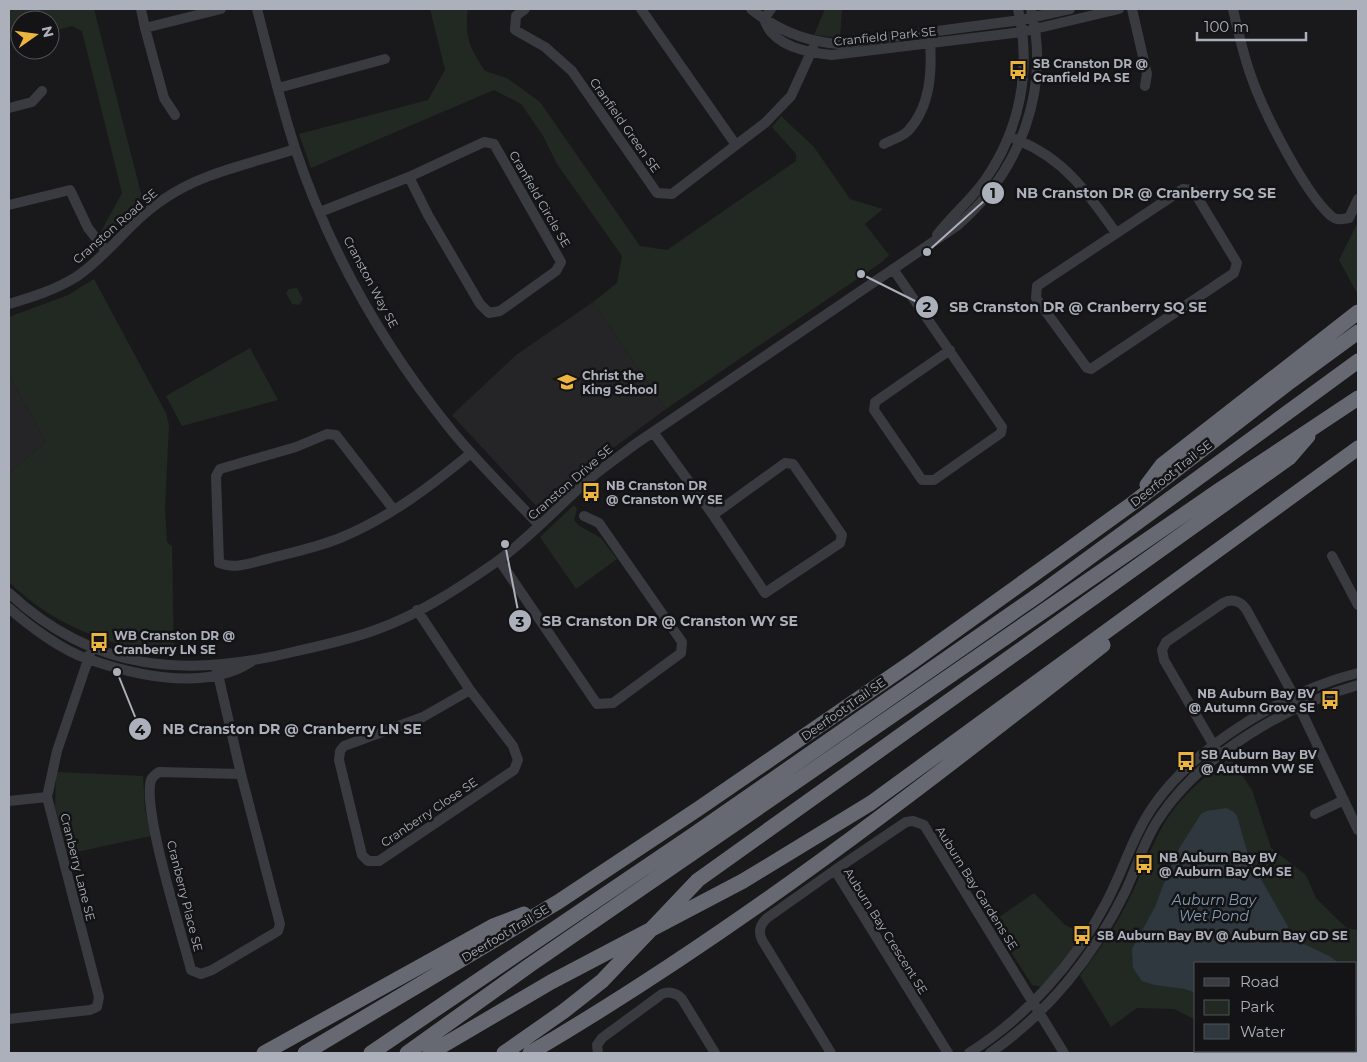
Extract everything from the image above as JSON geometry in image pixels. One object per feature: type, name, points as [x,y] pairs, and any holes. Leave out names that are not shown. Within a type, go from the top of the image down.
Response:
[{"type":"highway","points":[[1133,503],[1162,466],[1358,312]]},
{"type":"highway","name":"Deerfoot Trail SE","points":[[305,1053],[558,902],[683,819],[912,662],[1133,503],[1287,384],[1358,332]]},
{"type":"highway","points":[[371,1053],[693,835],[1041,593],[1358,361]]},
{"type":"highway","points":[[407,1053],[538,960],[1320,422],[1358,398]]},
{"type":"highway","points":[[504,1053],[580,999],[630,954],[672,906],[698,880],[740,848],[898,739],[1289,458],[1320,422]]},
{"type":"highway","points":[[430,1053],[581,966],[743,881],[863,808],[1358,448]]},
{"type":"highway","points":[[530,1053],[639,986],[874,823],[1185,580],[1199,564]]},
{"type":"highway","points":[[264,1053],[494,926],[558,902]]},
{"type":"street","points":[[141,9],[164,98],[175,116]]},
{"type":"street","points":[[145,28],[221,9]]},
{"type":"street","name":"Cranston Way SE","points":[[258,9],[296,149],[320,212],[365,303],[399,358],[471,452],[539,526]]},
{"type":"street","name":"Cranfield Green SE","points":[[524,9],[516,16],[515,30],[545,46],[572,71],[657,193],[672,194],[765,123],[791,96],[816,42]]},
{"type":"street","points":[[640,9],[736,145]]},
{"type":"street","name":"Cranfield Park SE","points":[[751,9],[764,19],[794,36],[816,42],[839,44],[1022,32],[1120,9]]},
{"type":"street","points":[[764,19],[771,9]]},
{"type":"street","name":"Cranston Drive SE","points":[[933,239],[985,181],[1010,137],[1023,84],[1024,51],[1018,9]]},
{"type":"street","name":"Cranfield Park SE","points":[[764,19],[772,34],[811,53],[832,55],[858,53],[1021,20],[1032,13],[1070,9]]},
{"type":"street","points":[[1132,9],[1147,74],[1145,86]]},
{"type":"street","points":[[1233,9],[1250,75],[1263,106],[1301,176],[1332,217],[1340,220],[1349,218],[1358,199]]},
{"type":"street","name":"Cranston Drive SE","points":[[9,608],[51,639],[87,659],[132,671],[173,677],[199,678],[239,662],[251,662],[378,629],[417,610],[499,560],[592,477],[653,432],[893,269],[933,239],[958,225],[978,208],[993,190],[1021,142],[1031,108],[1036,74],[1036,29],[1032,13]]},
{"type":"street","points":[[884,144],[907,132],[921,111],[930,86],[930,38]]},
{"type":"street","points":[[278,88],[385,59]]},
{"type":"street","points":[[9,108],[32,102],[42,91]]},
{"type":"street","points":[[1010,137],[1063,166],[1082,185],[1116,233]]},
{"type":"street","name":"Cranfield Circle SE","points":[[320,212],[409,177],[484,142],[494,144],[561,262],[556,271],[500,311],[489,313],[480,304],[409,177]]},
{"type":"street","name":"Cranston Road SE","points":[[9,304],[55,288],[76,277],[152,207],[182,187],[209,176],[296,149]]},
{"type":"street","points":[[1183,189],[1193,190],[1237,263],[1234,273],[1091,369],[1086,368],[1036,298],[1036,286],[1116,233],[1183,189]]},
{"type":"street","points":[[9,205],[70,190],[88,228],[106,251]]},
{"type":"street","points":[[893,269],[950,350],[1002,427],[1001,433],[934,480],[922,480],[874,410],[875,402],[950,350]]},
{"type":"street","points":[[653,432],[714,515],[765,593],[840,543],[842,535],[792,464],[785,463],[714,515]]},
{"type":"street","points":[[394,510],[336,435],[328,434],[296,448],[220,469],[216,476],[219,563],[230,567],[299,551],[340,538],[394,510],[430,487],[471,452]]},
{"type":"street","points":[[499,560],[597,704],[612,703],[681,653],[682,642],[599,523],[584,516]]},
{"type":"street","points":[[1332,556],[1358,605]]},
{"type":"street","name":"Cranston Drive SE","points":[[9,593],[24,607],[92,648],[156,664],[217,671]]},
{"type":"street","points":[[1220,756],[1164,660],[1162,652],[1166,642],[1223,603],[1234,600],[1243,605],[1300,706],[1358,830]]},
{"type":"street","name":"Cranberry Close SE","points":[[417,610],[470,690],[517,753],[518,760],[514,770],[379,861],[368,862],[362,854],[339,760],[340,751],[344,746],[423,717],[470,690]]},
{"type":"street","name":"Cranberry Lane SE","points":[[9,1019],[90,1010],[97,1007],[99,997],[47,797],[57,751],[92,648]]},
{"type":"street","name":"Cranberry Place SE","points":[[217,671],[241,774],[280,924],[278,931],[212,970],[201,974],[191,970],[162,858],[150,798],[152,779],[159,772],[241,774]]},
{"type":"street","points":[[970,1053],[998,1034],[1033,1002],[1061,972],[1088,935],[1105,906],[1138,832],[1154,805],[1185,769],[1214,746],[1255,718],[1294,696],[1358,673]]},
{"type":"street","points":[[990,1053],[1039,1012],[1074,973],[1102,933],[1124,894],[1145,844],[1160,818],[1187,783],[1220,756],[1269,723],[1300,706],[1358,685]]},
{"type":"street","points":[[9,802],[47,797]]},
{"type":"street","points":[[1315,814],[1344,800]]},
{"type":"street","name":"Auburn Bay Gardens SE","points":[[836,870],[906,822],[920,822],[926,828],[1033,1002]]},
{"type":"street","name":"Auburn Bay Crescent SE","points":[[831,1053],[762,940],[759,932],[761,926],[768,918],[836,870],[948,1053]]},
{"type":"street","points":[[598,1053],[597,1046],[602,1038],[662,994],[668,992],[680,997],[715,1053]]},
{"type":"street","points":[[1033,1002],[1064,1053]]},
{"type":"shaded area","name":"Christ the King School","points":[[593,302],[666,409],[577,475],[547,506],[537,507],[452,415],[516,355]]},
{"type":"shaded area","points":[[9,375],[46,442],[9,473]]},
{"type":"green space","points":[[9,9],[94,9],[143,201],[109,233],[100,233],[122,193],[82,31],[72,26],[60,29],[60,10],[10,10],[9,42]]},
{"type":"green space","points":[[430,9],[468,9],[467,27],[469,42],[475,56],[485,71],[507,78],[540,102],[640,246],[667,250],[796,161],[796,154],[772,127],[781,116],[814,147],[850,199],[883,209],[865,224],[889,255],[882,262],[666,409],[593,302],[617,283],[622,256],[557,164],[542,134],[521,104],[494,90],[311,168],[299,134],[428,100],[445,70]]},
{"type":"green space","points":[[825,9],[842,9],[840,38],[814,35]]},
{"type":"green space","points":[[1358,222],[1358,295],[1339,260]]},
{"type":"green space","points":[[94,279],[166,413],[169,425],[165,507],[167,542],[172,546],[174,658],[128,647],[66,623],[46,612],[9,582],[9,473],[46,442],[9,375],[9,317],[68,295]]},
{"type":"green space","points":[[297,288],[303,299],[299,305],[292,304],[286,293],[289,289]]},
{"type":"green space","points":[[250,348],[278,400],[182,426],[166,396]]},
{"type":"green space","points":[[574,505],[577,509],[574,520],[578,525],[601,538],[617,559],[576,589],[540,537]]},
{"type":"green space","points":[[1230,758],[1252,790],[1271,848],[1306,875],[1316,898],[1336,918],[1347,928],[1358,930],[1357,1016],[1357,962],[1194,962],[1194,1019],[1174,1009],[1137,1008],[1111,1027],[1080,976],[1120,917],[1165,822],[1178,804]]},
{"type":"green space","points":[[56,772],[143,776],[145,809],[151,836],[67,854],[55,807]]},
{"type":"green space","points":[[1034,893],[1065,925],[1085,934],[1072,953],[1041,987],[1032,985],[992,922]]},
{"type":"water","name":"Auburn Bay Wet Pond","points":[[1226,808],[1234,812],[1237,816],[1249,858],[1290,930],[1304,944],[1338,962],[1194,962],[1194,992],[1142,981],[1133,968],[1132,949],[1155,907],[1180,847],[1201,814],[1207,811]]},
{"type":"water","points":[[1237,1052],[1306,1052],[1305,1053]]},
{"type":"place","name":"SB Cranston DR @ Cranfield PA SE","points":[[1018,70]]},
{"type":"place","name":"NB Cranston DR @ Cranberry SQ SE","points":[[927,252]]},
{"type":"place","name":"SB Cranston DR @ Cranberry SQ SE","points":[[861,274]]},
{"type":"place","name":"Christ the King School","points":[[567,382]]},
{"type":"place","name":"NB Cranston DR @ Cranston WY SE","points":[[591,492]]},
{"type":"place","name":"SB Cranston DR @ Cranston WY SE","points":[[505,544]]},
{"type":"place","name":"WB Cranston DR @ Cranberry LN SE","points":[[99,642]]},
{"type":"place","name":"NB Cranston DR @ Cranberry LN SE","points":[[117,672]]},
{"type":"place","name":"NB Auburn Bay BV @ Autumn Grove SE","points":[[1330,700]]},
{"type":"place","name":"SB Auburn Bay BV @ Autumn VW SE","points":[[1186,761]]},
{"type":"place","name":"NB Auburn Bay BV @ Auburn Bay CM SE","points":[[1144,864]]},
{"type":"place","name":"SB Auburn Bay BV @ Auburn Bay GD SE","points":[[1082,935]]}]
